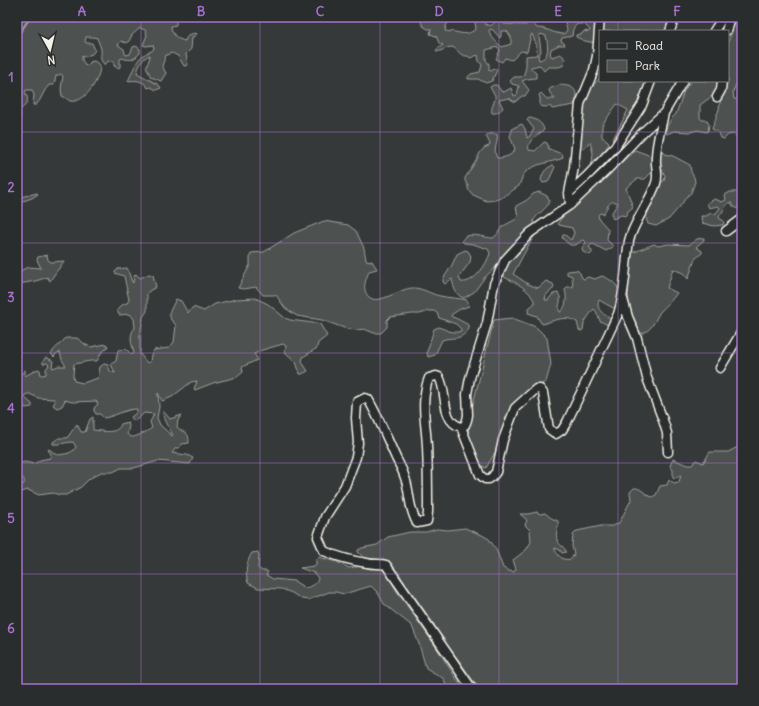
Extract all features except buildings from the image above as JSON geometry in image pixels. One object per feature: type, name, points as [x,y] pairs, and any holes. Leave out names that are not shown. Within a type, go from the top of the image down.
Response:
[{"type":"street","points":[[570,205],[569,193],[574,167],[580,104],[594,70],[597,56],[600,17]]},
{"type":"street","points":[[670,30],[674,17]]},
{"type":"street","points":[[715,30],[723,17]]},
{"type":"street","points":[[726,30],[730,17]]},
{"type":"street","points":[[569,193],[615,147],[642,105],[652,82]]},
{"type":"street","points":[[461,427],[465,425],[467,420],[468,389],[487,323],[494,284],[505,260],[530,233],[570,205],[664,113],[682,82]]},
{"type":"street","points":[[718,97],[722,82]]},
{"type":"street","points":[[461,427],[475,465],[480,475],[485,479],[489,479],[496,472],[503,440],[515,408],[536,389],[540,389],[543,393],[549,430],[556,434],[562,430],[610,334],[623,298],[630,240],[652,195],[657,180],[657,146],[664,113]]},
{"type":"street","points":[[726,231],[742,219]]},
{"type":"street","points":[[623,298],[628,317],[637,338],[647,378],[665,426],[668,452]]},
{"type":"street","points":[[720,368],[742,331]]},
{"type":"street","points":[[461,427],[455,425],[450,418],[445,406],[442,382],[439,377],[436,376],[429,378],[424,398],[427,445],[428,512],[427,521],[417,523],[411,511],[408,488],[404,475],[380,421],[368,399],[365,398],[357,402],[356,418],[358,443],[354,467],[345,486],[325,517],[318,537],[324,551],[340,558],[370,564],[381,563],[386,566],[472,689]]},
{"type":"green space","points":[[17,17],[176,17],[176,25],[171,26],[171,29],[177,38],[185,41],[189,35],[197,34],[192,38],[191,49],[186,54],[188,65],[184,66],[178,56],[172,53],[166,55],[162,66],[166,73],[161,81],[151,77],[147,69],[150,55],[141,62],[137,73],[159,85],[161,88],[156,90],[151,87],[148,88],[144,83],[139,81],[128,81],[139,59],[152,51],[154,48],[153,45],[143,45],[147,35],[145,30],[140,28],[132,35],[129,41],[126,43],[121,41],[118,45],[124,49],[125,54],[127,55],[130,54],[133,47],[136,46],[140,49],[140,53],[132,59],[120,59],[120,67],[118,68],[114,66],[114,61],[108,61],[105,65],[103,63],[101,59],[101,49],[97,38],[86,37],[85,42],[92,43],[95,50],[92,54],[82,56],[82,60],[86,66],[89,65],[90,62],[94,61],[100,65],[98,77],[91,89],[76,101],[70,101],[62,96],[61,89],[63,76],[61,74],[56,76],[54,85],[49,85],[36,105],[33,105],[34,95],[32,90],[26,90],[25,93],[27,96],[27,101],[19,111],[21,116],[17,122]]},
{"type":"green space","points":[[424,17],[451,17],[445,31],[466,34],[476,29],[476,17],[493,17],[488,18],[484,22],[487,25],[494,23],[497,17],[499,17],[504,24],[526,25],[529,17],[550,17],[535,21],[535,26],[537,28],[564,34],[567,30],[565,22],[562,19],[558,21],[558,18],[556,17],[588,17],[591,18],[595,25],[595,43],[576,37],[576,35],[582,34],[584,31],[589,32],[590,30],[584,24],[577,24],[573,29],[572,36],[562,38],[561,41],[565,45],[559,45],[551,49],[550,54],[552,57],[560,54],[564,57],[564,65],[559,67],[548,67],[544,71],[540,65],[531,67],[531,69],[536,73],[536,78],[522,81],[529,90],[525,96],[522,96],[515,102],[509,98],[499,100],[503,108],[498,112],[492,113],[495,95],[490,87],[497,85],[501,91],[504,92],[511,88],[514,96],[517,95],[519,86],[512,84],[510,81],[514,77],[521,77],[524,74],[526,67],[526,56],[537,55],[536,44],[532,34],[527,52],[521,51],[512,60],[505,58],[502,62],[496,59],[500,50],[498,47],[486,50],[486,60],[489,64],[489,70],[491,71],[496,68],[497,70],[492,81],[486,83],[478,79],[468,79],[471,74],[480,72],[482,65],[479,61],[478,55],[470,58],[460,54],[453,47],[436,52],[437,49],[443,45],[439,43],[436,36],[430,34],[431,29],[423,26],[420,20]],"holes":[[[490,29],[493,30],[500,38],[501,31],[507,31],[511,37],[511,44],[502,47],[491,35],[489,31]],[[541,34],[546,36],[547,54],[543,59],[539,60],[538,57],[541,51],[539,36]]]},
{"type":"green space","points":[[603,17],[670,17],[666,30],[602,30]]},
{"type":"green space","points":[[738,17],[742,17],[742,82],[736,84],[733,92],[734,99],[742,100],[742,142],[733,134],[728,135],[724,139],[721,138],[719,133],[712,129],[719,109],[721,96],[715,94],[700,105],[700,118],[702,120],[707,120],[709,125],[708,131],[674,131],[667,134],[665,133],[666,128],[676,114],[684,91],[690,82],[729,82],[729,40]]},
{"type":"green space","points":[[599,79],[599,82],[648,82],[639,104],[614,144],[611,143],[628,110],[617,104],[602,125],[602,137],[608,141],[609,144],[592,164],[593,153],[590,142],[581,150],[577,150],[580,114],[590,89]]},
{"type":"green space","points":[[560,85],[569,86],[575,91],[577,97],[574,105],[552,109],[548,106],[540,106],[539,95],[541,93],[547,99],[555,99],[549,90]]},
{"type":"green space","points":[[529,118],[538,121],[544,130],[531,141],[529,144],[529,150],[535,151],[544,142],[547,143],[549,149],[562,154],[563,157],[561,159],[529,169],[523,175],[519,186],[501,198],[487,201],[473,195],[468,189],[465,178],[480,153],[490,144],[486,136],[488,134],[497,134],[495,152],[497,158],[508,156],[515,149],[510,136],[513,128],[522,124],[527,138],[534,129],[527,120]]},
{"type":"green space","points":[[660,149],[662,149],[665,154],[673,156],[690,165],[695,182],[691,193],[669,219],[656,226],[648,224],[646,218],[660,182],[664,181],[665,176],[658,161]]},
{"type":"green space","points":[[635,150],[651,156],[653,171],[645,179],[637,179],[626,188],[633,207],[628,211],[626,216],[621,215],[613,219],[611,214],[618,203],[615,202],[610,203],[603,214],[600,213],[598,215],[599,219],[608,229],[607,240],[613,247],[606,251],[593,244],[589,247],[592,251],[590,255],[583,252],[582,248],[586,243],[585,241],[582,240],[576,245],[570,245],[562,238],[563,235],[565,235],[571,240],[574,233],[572,228],[559,225],[558,223],[560,220],[571,206],[575,206]]},
{"type":"green space","points":[[553,165],[555,167],[548,182],[543,183],[541,180],[546,169]]},
{"type":"green space","points":[[742,187],[742,200],[740,201],[738,209],[733,206],[732,203],[728,203],[719,217],[724,221],[723,225],[714,226],[702,223],[701,216],[706,216],[711,213],[715,214],[720,208],[718,206],[709,208],[707,203],[715,199],[722,202],[726,200],[725,195],[730,192],[736,192]]},
{"type":"green space","points":[[539,192],[547,196],[550,201],[533,221],[535,223],[534,225],[520,240],[508,249],[494,269],[485,277],[474,292],[464,298],[457,293],[452,279],[445,284],[443,282],[443,279],[457,254],[465,250],[468,251],[471,256],[470,262],[459,277],[461,282],[466,282],[475,277],[483,268],[490,253],[488,249],[473,244],[464,243],[462,241],[464,238],[471,235],[476,235],[493,238],[503,226],[518,217],[516,206],[527,200],[533,194]]},
{"type":"green space","points":[[38,194],[32,198],[17,203],[17,198]]},
{"type":"green space","points":[[324,221],[348,225],[356,231],[364,248],[366,260],[372,261],[377,269],[369,271],[366,281],[365,291],[369,297],[373,299],[384,298],[413,288],[440,296],[467,300],[469,306],[460,309],[451,315],[452,317],[469,325],[469,329],[462,336],[442,340],[435,355],[428,357],[427,352],[434,329],[439,327],[453,332],[461,331],[456,324],[439,318],[437,313],[434,311],[390,317],[387,320],[387,327],[381,333],[374,333],[364,329],[347,329],[322,320],[297,316],[285,308],[276,295],[263,295],[256,287],[244,289],[238,288],[250,265],[251,253],[264,252],[294,233]]},
{"type":"green space","points":[[546,228],[536,234],[513,274],[528,284],[538,288],[546,281],[553,284],[554,288],[546,295],[545,300],[548,300],[553,294],[558,293],[560,300],[559,311],[561,312],[566,301],[565,289],[567,287],[573,287],[572,276],[567,274],[567,271],[577,270],[584,279],[588,277],[595,279],[602,276],[606,278],[616,285],[619,291],[617,304],[613,308],[599,300],[598,307],[612,320],[610,326],[600,321],[594,309],[584,323],[583,330],[581,331],[579,330],[577,322],[569,319],[560,319],[543,324],[537,316],[528,313],[529,308],[535,303],[530,294],[518,284],[504,277],[505,269],[509,262],[521,251],[530,237]]},
{"type":"green space","points":[[704,238],[704,240],[696,247],[702,251],[702,253],[695,259],[688,279],[683,273],[673,269],[667,288],[677,293],[660,312],[650,329],[639,334],[629,312],[628,284],[630,256],[632,253],[654,244],[658,246],[668,244],[689,245],[697,239]]},
{"type":"green space","points":[[47,255],[48,260],[51,262],[64,261],[50,281],[47,277],[36,281],[17,284],[18,272],[28,267],[41,268],[37,260],[38,257]]},
{"type":"green space","points":[[127,268],[133,283],[134,276],[136,274],[140,278],[149,274],[153,275],[156,287],[147,294],[147,311],[143,317],[140,335],[140,354],[147,363],[150,362],[151,355],[154,350],[169,348],[174,342],[176,325],[171,320],[169,313],[176,299],[181,301],[188,313],[193,307],[204,311],[215,304],[236,299],[255,298],[268,304],[285,318],[290,320],[320,324],[327,336],[318,343],[317,348],[303,357],[302,362],[308,371],[302,374],[300,374],[296,362],[285,352],[286,346],[283,344],[254,354],[257,360],[242,367],[243,372],[237,377],[213,383],[195,390],[197,381],[191,382],[172,397],[162,401],[158,393],[159,407],[157,418],[160,425],[172,436],[173,435],[165,421],[163,411],[170,419],[182,415],[178,420],[177,427],[187,434],[189,443],[182,444],[172,453],[187,455],[193,458],[190,464],[158,461],[134,468],[121,468],[113,472],[101,472],[89,479],[81,487],[66,495],[53,493],[39,495],[28,490],[21,492],[17,491],[17,487],[24,484],[24,479],[21,477],[17,478],[17,464],[25,462],[34,464],[40,460],[50,458],[51,454],[48,450],[49,449],[57,455],[72,451],[76,447],[73,442],[53,444],[53,442],[59,438],[67,438],[77,424],[81,432],[85,432],[90,419],[93,417],[93,430],[109,432],[116,430],[121,424],[128,422],[129,426],[127,434],[132,437],[140,435],[152,428],[150,422],[154,414],[144,413],[134,421],[131,417],[137,412],[137,409],[135,409],[104,418],[100,414],[96,414],[94,411],[94,408],[98,404],[96,401],[72,402],[65,400],[62,406],[57,408],[53,405],[55,402],[54,399],[38,398],[27,394],[24,396],[32,404],[32,407],[25,408],[22,402],[17,405],[17,379],[25,370],[25,376],[38,369],[40,370],[41,375],[46,374],[46,369],[49,365],[47,363],[43,364],[43,361],[46,357],[53,361],[53,368],[58,366],[66,366],[62,360],[60,352],[54,357],[51,354],[54,349],[66,338],[77,338],[91,347],[106,344],[108,346],[101,353],[97,361],[74,364],[74,381],[83,383],[98,378],[100,367],[104,364],[108,365],[110,371],[115,373],[111,364],[116,361],[118,350],[126,349],[132,355],[134,353],[131,337],[135,328],[134,319],[130,314],[119,315],[117,310],[129,300],[124,276],[115,272],[118,269]]},
{"type":"green space","points":[[512,318],[536,327],[547,338],[551,364],[546,382],[531,389],[486,468],[475,462],[468,434],[471,412],[494,320]]},
{"type":"green space","points":[[742,445],[742,689],[479,689],[438,634],[434,624],[399,573],[385,560],[367,558],[358,552],[358,550],[362,548],[377,545],[388,537],[410,532],[465,528],[489,539],[496,549],[503,568],[514,572],[516,569],[513,560],[526,550],[531,542],[530,530],[525,525],[527,520],[520,514],[537,512],[540,514],[545,513],[558,521],[556,535],[557,540],[566,552],[562,553],[560,550],[555,548],[555,550],[562,558],[571,559],[574,554],[572,546],[573,535],[577,531],[601,526],[613,526],[619,523],[631,500],[630,492],[634,488],[639,489],[652,497],[656,495],[660,486],[667,485],[669,480],[674,483],[679,482],[681,475],[674,478],[673,470],[670,466],[673,459],[687,465],[692,465],[696,460],[703,463],[710,452],[728,452]]},
{"type":"green space","points":[[258,552],[258,568],[262,571],[267,571],[268,572],[266,575],[273,579],[294,581],[305,588],[315,584],[318,578],[314,573],[300,568],[314,566],[318,557],[337,562],[349,568],[361,566],[381,567],[463,689],[447,689],[444,679],[426,668],[412,626],[384,604],[378,593],[371,586],[344,594],[329,592],[308,600],[302,599],[282,589],[258,588],[248,583],[246,571],[248,560],[252,553]]},
{"type":"waterway","points":[[17,37],[32,17]]}]
